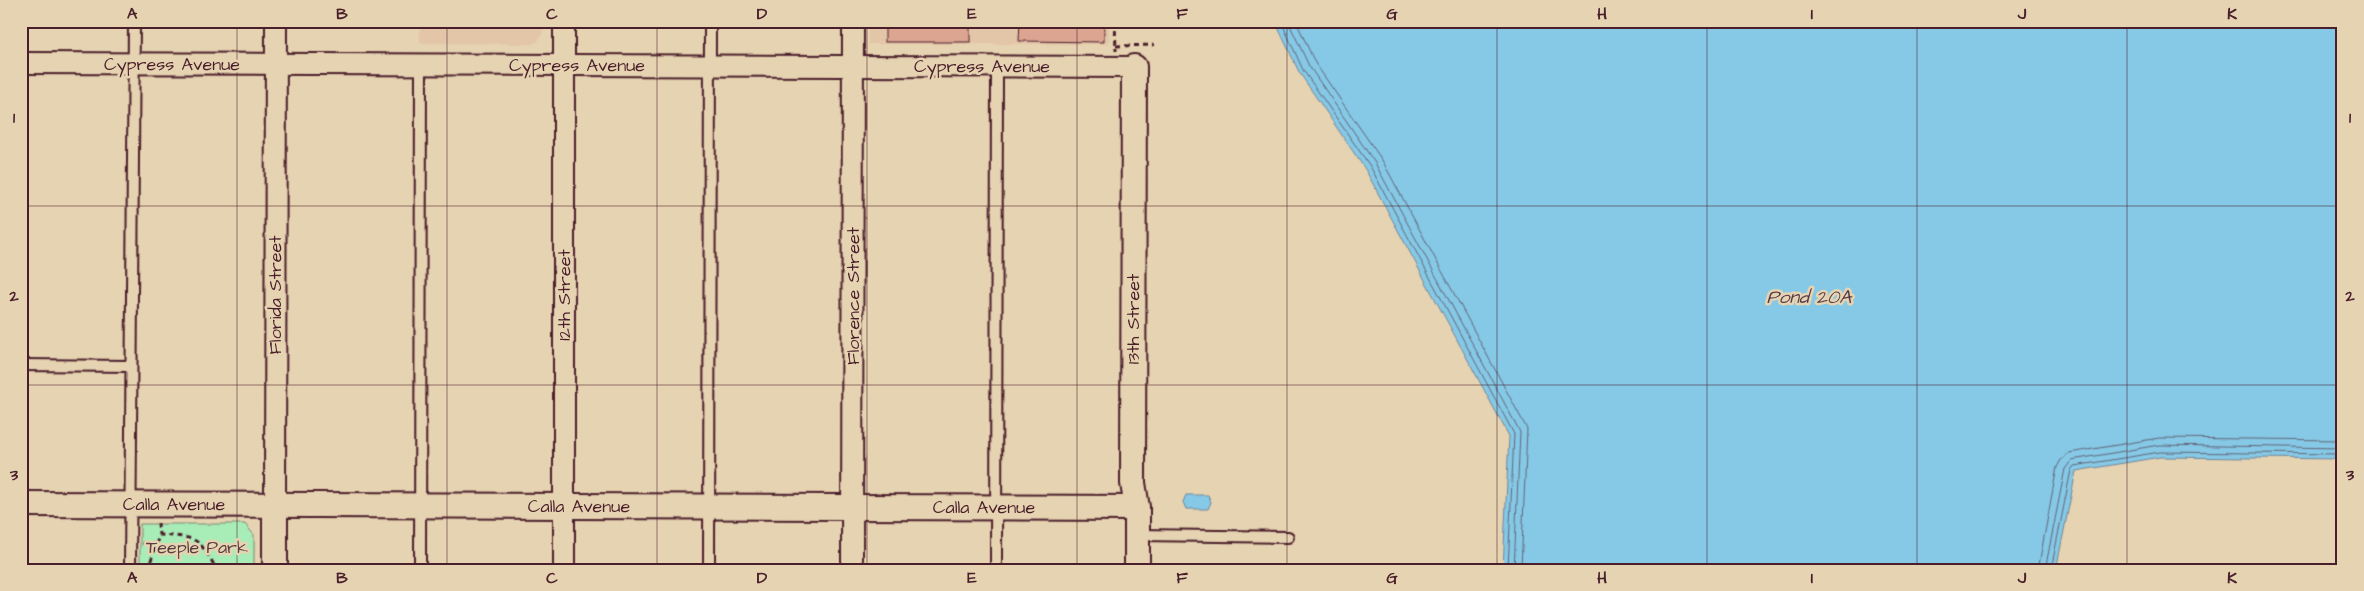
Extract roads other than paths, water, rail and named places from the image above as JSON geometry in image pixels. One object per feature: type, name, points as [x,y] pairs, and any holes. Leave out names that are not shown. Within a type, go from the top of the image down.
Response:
[{"type":"street","name":"Florida Street","points":[[275,570],[276,21]]},
{"type":"street","name":"12th Street","points":[[564,21],[564,570]]},
{"type":"street","name":"Florence Street","points":[[852,570],[853,21]]},
{"type":"street","name":"Cypress Avenue","points":[[21,63],[997,67],[1125,62]]},
{"type":"street","name":"13th Street","points":[[1125,62],[1133,483],[1137,508],[1137,570]]},
{"type":"street","name":"Calla Avenue","points":[[21,504],[1137,508]]},
{"type":"lane","points":[[130,570],[134,21]]},
{"type":"lane","points":[[709,570],[710,21]]},
{"type":"lane","points":[[420,570],[421,64]]},
{"type":"lane","points":[[996,570],[997,67]]},
{"type":"lane","points":[[21,365],[132,366]]},
{"type":"lane","points":[[1137,535],[1288,537]]},
{"type":"water","name":"Pond 20A","points":[[1275,21],[2343,21],[2343,459],[2160,457],[2076,471],[2056,570],[1503,570],[1509,436],[1365,169],[1299,72]]},
{"type":"water","points":[[1186,495],[1208,495],[1211,502],[1208,509],[1186,509],[1183,502]]},
{"type":"park label","name":"Teeple Park","points":[[197,547]]}]
